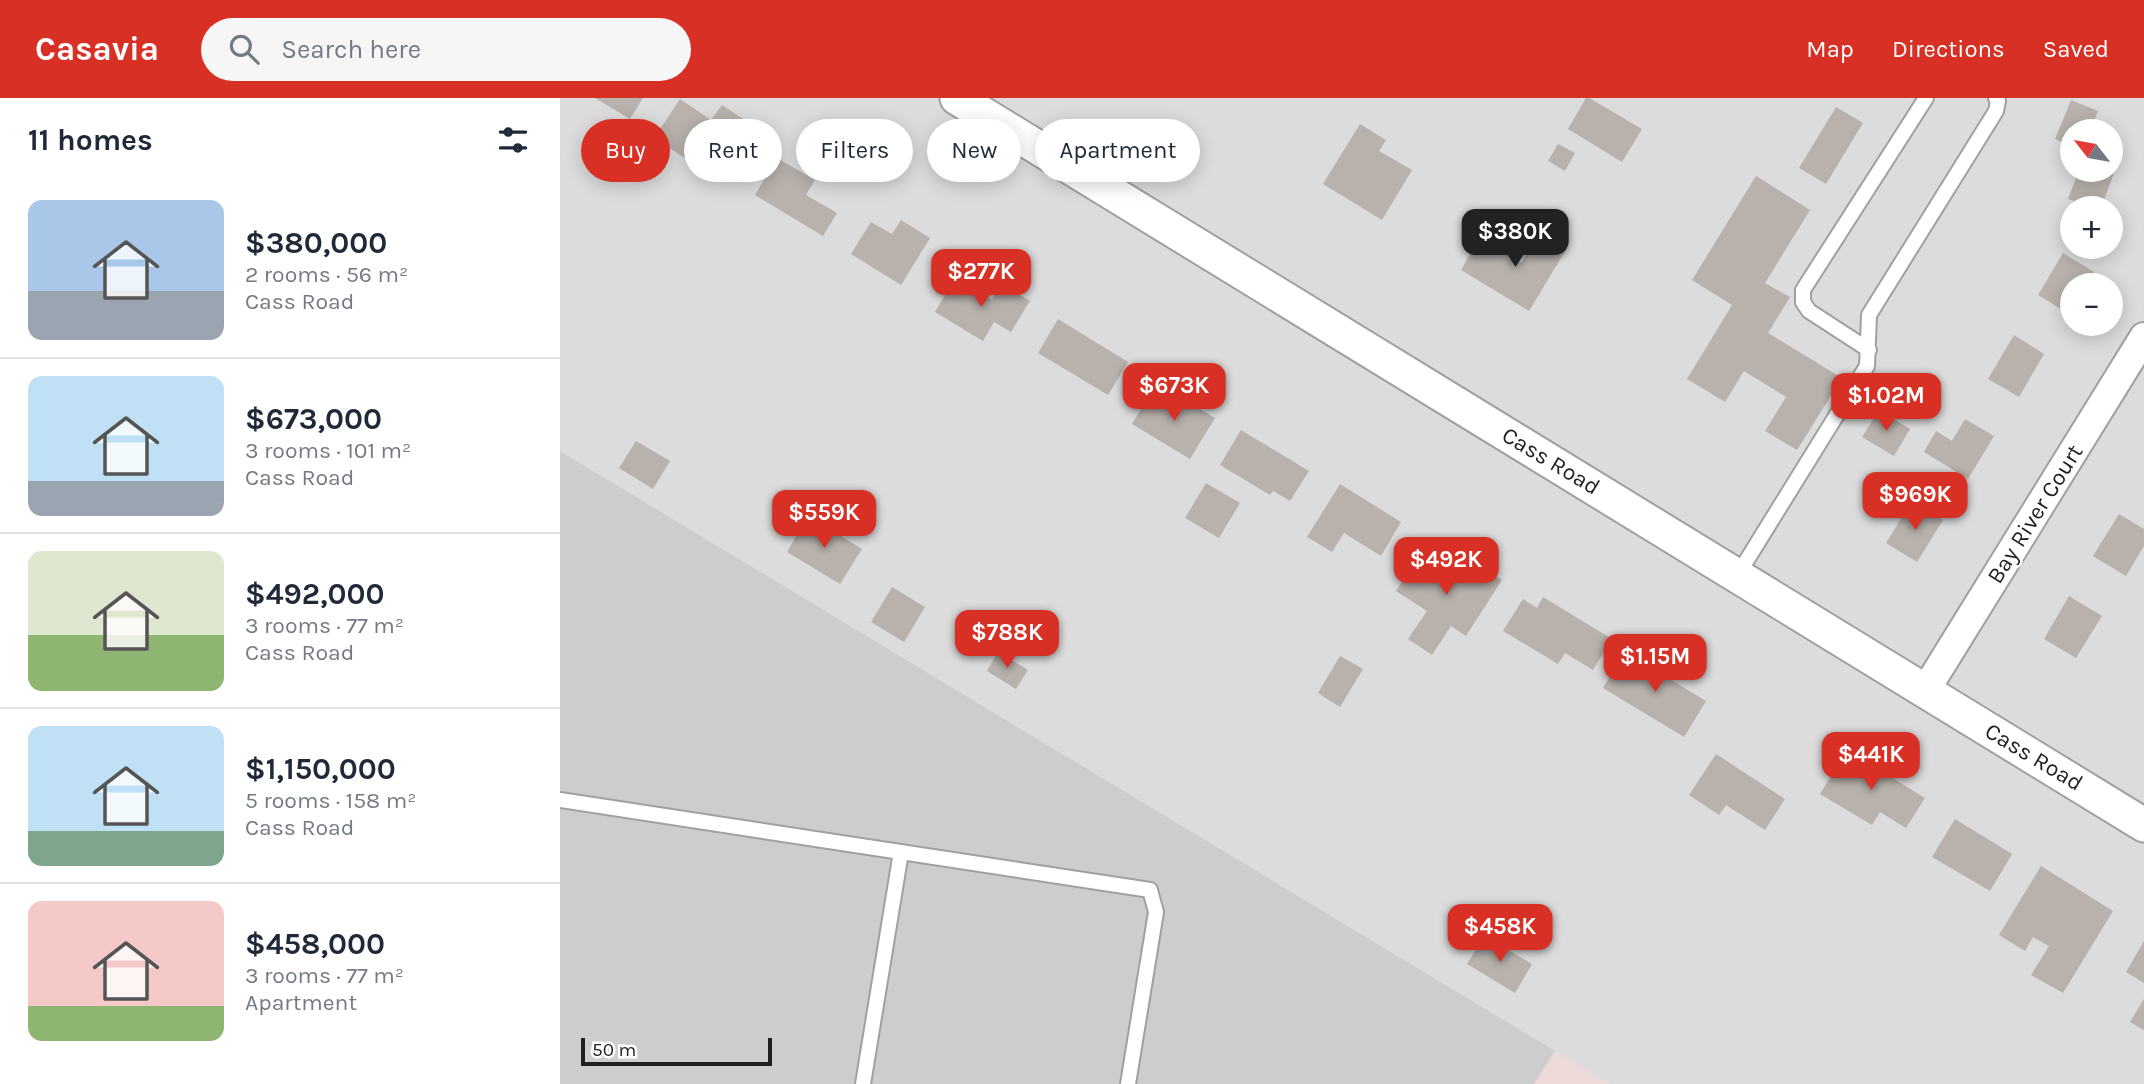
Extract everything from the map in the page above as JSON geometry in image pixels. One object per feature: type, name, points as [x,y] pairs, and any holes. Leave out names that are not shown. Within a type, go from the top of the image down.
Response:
[{"type":"street","name":"Cass Road","points":[[957,98],[2144,825]]},
{"type":"street","name":"Bay River Court","points":[[1925,691],[2144,337]]},
{"type":"lane","points":[[1869,350],[1809,311],[1803,302],[1803,290],[1926,98]]},
{"type":"lane","points":[[1737,576],[1867,366],[1869,315],[1996,111],[1996,98]]},
{"type":"lane","points":[[560,800],[1150,890],[1156,912],[1128,1084]]},
{"type":"lane","points":[[863,1084],[901,852]]},
{"type":"shaded area","points":[[560,98],[2144,98],[2144,1084],[1609,1084],[560,451]]},
{"type":"shaded area","points":[[560,451],[1555,1051],[1534,1084],[560,1084]]},
{"type":"shaded area","points":[[1555,1051],[1609,1084],[1534,1084]]},
{"type":"building","points":[[595,98],[643,98],[630,119]]},
{"type":"building","points":[[1586,98],[1642,129],[1622,162],[1568,129]]},
{"type":"building","points":[[680,99],[710,119],[684,119],[684,158],[670,148],[670,119],[667,119]]},
{"type":"building","points":[[2071,100],[2098,111],[2095,119],[2063,119]]},
{"type":"building","points":[[722,105],[743,119],[712,119]]},
{"type":"building","points":[[1836,107],[1863,123],[1826,184],[1799,168]]},
{"type":"building","points":[[1360,124],[1386,140],[1379,151],[1412,170],[1382,220],[1323,184]]},
{"type":"building","points":[[2060,127],[2060,141],[2055,139]]},
{"type":"building","points":[[1558,144],[1575,153],[1565,171],[1548,161]]},
{"type":"building","points":[[782,161],[796,169],[796,182],[814,182],[806,195],[837,213],[823,236],[755,195],[763,182],[782,182]]},
{"type":"building","points":[[1756,176],[1810,210],[1765,283],[1790,297],[1768,333],[1842,378],[1797,450],[1765,431],[1786,397],[1744,371],[1725,402],[1687,379],[1732,305],[1692,280]]},
{"type":"building","points":[[2074,182],[2111,182],[2105,196],[2069,196]]},
{"type":"building","points":[[901,220],[930,238],[901,285],[851,254],[871,222],[892,234]]},
{"type":"building","points":[[1540,232],[1567,248],[1529,311],[1461,270],[1479,238],[1521,263]]},
{"type":"building","points":[[2060,258],[2073,259],[2094,272],[2060,273],[2060,308],[2038,295]]},
{"type":"building","points":[[955,278],[992,300],[1001,284],[1030,301],[1011,332],[994,322],[983,341],[935,312]]},
{"type":"building","points":[[1058,319],[1128,362],[1108,395],[1038,353]]},
{"type":"building","points":[[2014,335],[2044,354],[2019,397],[1988,379]]},
{"type":"building","points":[[1172,392],[1215,418],[1190,459],[1132,424],[1150,394],[1166,404]]},
{"type":"building","points":[[1879,410],[1910,429],[1894,456],[1862,437]]},
{"type":"building","points":[[1965,419],[1994,436],[1968,479],[1924,452],[1936,431],[1952,441]]},
{"type":"building","points":[[1241,430],[1309,471],[1290,501],[1273,491],[1270,495],[1220,465]]},
{"type":"building","points":[[636,441],[670,461],[653,489],[619,468]]},
{"type":"building","points":[[1206,483],[1240,503],[1219,538],[1185,518]]},
{"type":"building","points":[[1340,484],[1401,522],[1381,556],[1344,533],[1332,552],[1307,537]]},
{"type":"building","points":[[1912,501],[1943,520],[1917,562],[1886,543]]},
{"type":"building","points":[[2119,514],[2144,529],[2144,546],[2126,576],[2093,556]]},
{"type":"building","points":[[808,516],[862,549],[840,584],[787,552]]},
{"type":"building","points":[[1425,546],[1465,573],[1472,561],[1502,580],[1466,636],[1451,626],[1432,655],[1408,639],[1427,611],[1396,591]]},
{"type":"building","points":[[892,587],[925,607],[904,642],[871,622]]},
{"type":"building","points":[[2069,596],[2102,616],[2076,658],[2044,639]]},
{"type":"building","points":[[1543,597],[1612,639],[1593,670],[1565,653],[1558,664],[1503,631],[1523,599],[1537,608]]},
{"type":"building","points":[[998,652],[1028,670],[1016,689],[987,671]]},
{"type":"building","points":[[1625,652],[1706,701],[1684,737],[1603,688]]},
{"type":"building","points":[[1340,656],[1363,669],[1340,707],[1318,693]]},
{"type":"building","points":[[1847,750],[1925,798],[1906,828],[1880,812],[1872,825],[1820,794]]},
{"type":"building","points":[[1716,754],[1785,799],[1765,830],[1726,805],[1719,815],[1689,795]]},
{"type":"building","points":[[1955,819],[2012,854],[1990,891],[1932,857]]},
{"type":"building","points":[[2041,866],[2113,911],[2063,993],[2031,975],[2049,946],[2033,937],[2025,951],[1999,935]]},
{"type":"building","points":[[1484,936],[1532,964],[1515,993],[1467,964]]},
{"type":"building","points":[[2144,941],[2144,983],[2126,972]]},
{"type":"building","points":[[2144,999],[2144,1030],[2130,1022]]}]
